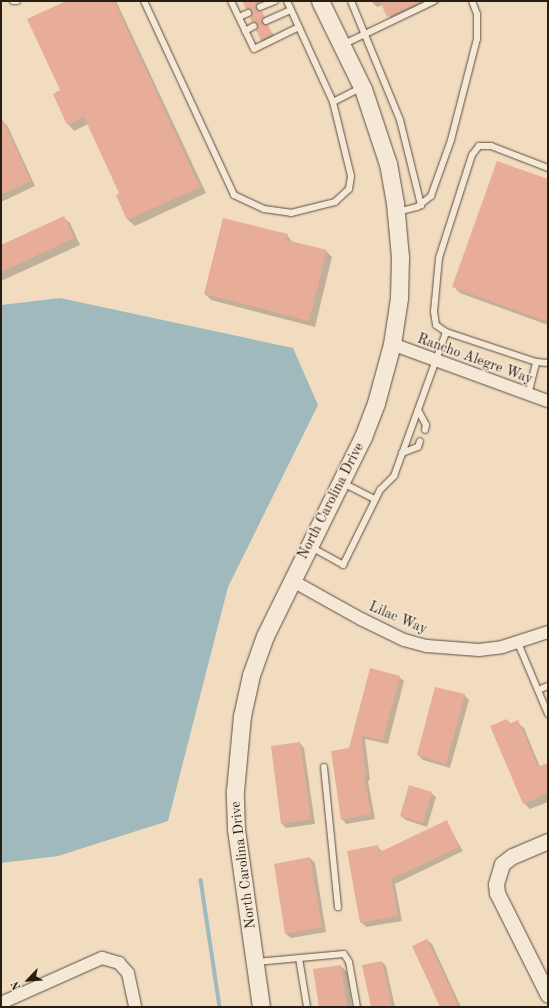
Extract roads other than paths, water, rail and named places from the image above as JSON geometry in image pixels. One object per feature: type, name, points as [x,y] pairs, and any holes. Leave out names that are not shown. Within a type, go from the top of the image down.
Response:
[{"type":"main road","name":"North Carolina Drive","points":[[261,1007],[236,829],[237,753],[251,675],[265,636],[291,580],[363,437],[376,403],[392,344],[399,298],[400,257],[396,212],[388,164],[362,87],[320,1]]},
{"type":"street","name":"Rancho Alegre Way","points":[[392,344],[528,395],[548,401]]},
{"type":"street","name":"Lilac Way","points":[[291,580],[361,619],[419,644],[450,650],[478,650],[518,643],[548,632]]},
{"type":"street","points":[[546,986],[497,893],[496,884],[499,869],[512,856],[548,840]]},
{"type":"street","points":[[1,1003],[102,958],[119,963],[128,973],[135,1007]]},
{"type":"lane","points":[[144,1],[234,195],[264,209],[291,213],[335,202],[349,189],[351,176],[334,102],[287,1]]},
{"type":"lane","points":[[231,1],[254,48],[299,26]]},
{"type":"lane","points":[[260,8],[275,1]]},
{"type":"lane","points":[[351,1],[400,120],[421,206]]},
{"type":"lane","points":[[341,45],[365,35],[434,1]]},
{"type":"lane","points":[[396,212],[421,206],[431,196],[461,105],[477,39],[477,14],[472,1]]},
{"type":"lane","points":[[266,21],[291,10]]},
{"type":"lane","points":[[239,17],[248,13]]},
{"type":"lane","points":[[245,31],[254,26]]},
{"type":"lane","points":[[334,102],[362,87]]},
{"type":"lane","points":[[548,168],[491,146],[479,146],[472,155],[439,258],[434,312],[436,325],[446,332],[536,362],[548,363]]},
{"type":"lane","points":[[308,546],[343,565],[380,490],[394,476],[446,332]]},
{"type":"lane","points":[[528,395],[536,362]]},
{"type":"lane","points":[[418,410],[426,425],[425,430]]},
{"type":"lane","points":[[402,453],[418,447],[420,441]]},
{"type":"lane","points":[[340,482],[375,500]]},
{"type":"lane","points":[[518,643],[548,714]]},
{"type":"lane","points":[[538,690],[548,686]]},
{"type":"lane","points":[[324,767],[338,907]]},
{"type":"lane","points":[[255,962],[344,954],[349,962],[357,1007]]},
{"type":"lane","points":[[299,958],[307,1007]]},
{"type":"water","points":[[60,298],[293,348],[318,405],[228,587],[168,821],[58,856],[1,863],[1,305]]},
{"type":"waterway","points":[[201,880],[220,1007]]}]
